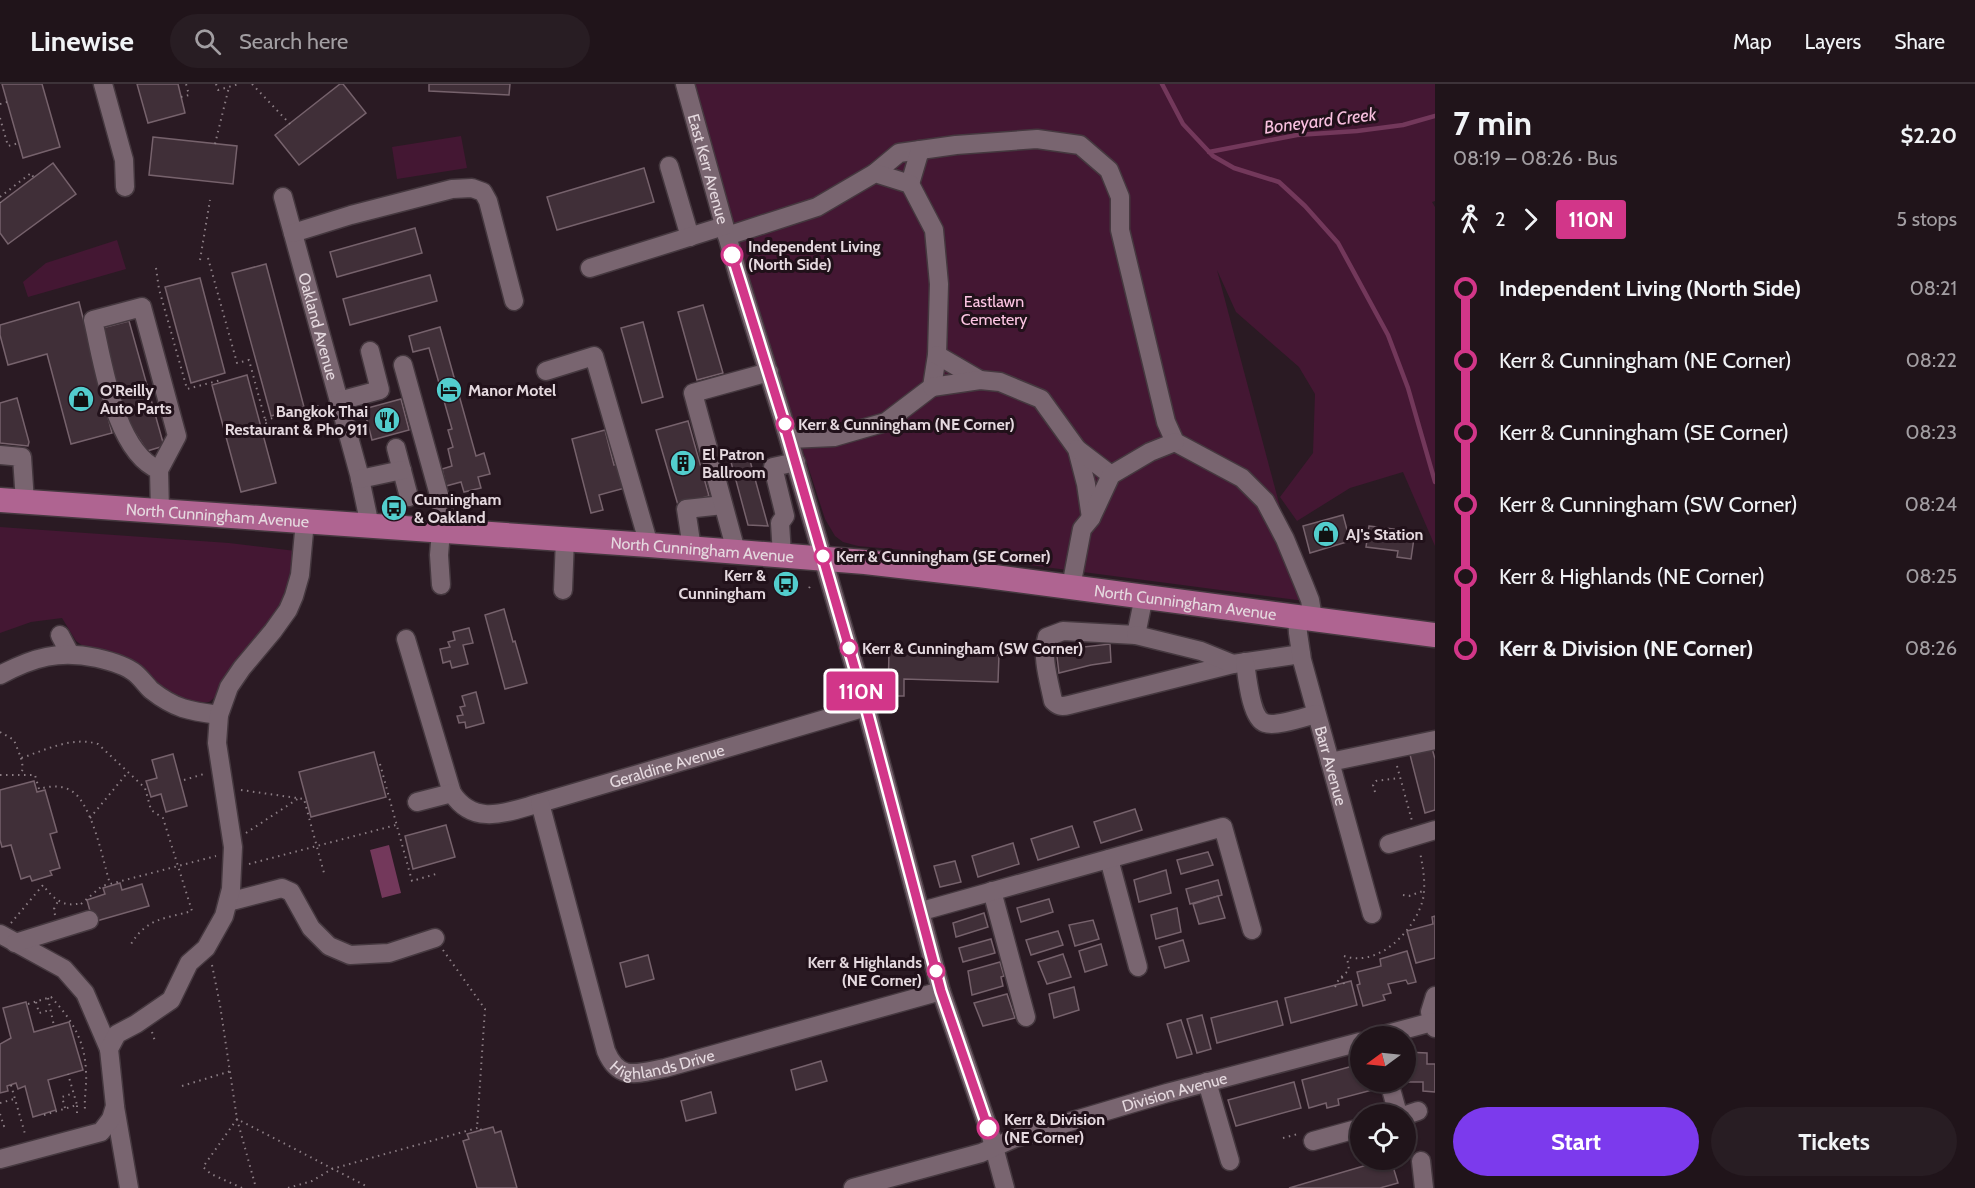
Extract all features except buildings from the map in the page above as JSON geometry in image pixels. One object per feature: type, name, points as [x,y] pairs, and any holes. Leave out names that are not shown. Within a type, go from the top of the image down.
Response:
[{"type":"main road","name":"North Cunningham Avenue","points":[[0,500],[824,558],[1071,586],[1435,635]]},
{"type":"street","points":[[103,84],[124,160],[125,187]]},
{"type":"street","name":"East Kerr Avenue","points":[[685,84],[726,231],[824,558],[922,911],[941,991],[994,1148],[1005,1188]]},
{"type":"street","points":[[590,268],[690,237],[726,231],[817,207],[875,173],[899,153],[956,145],[1037,139],[1080,145],[1109,170],[1120,196],[1120,230],[1166,422],[1175,442],[1150,452],[1111,475],[1091,518],[1082,529],[1071,586]]},
{"type":"street","points":[[920,150],[910,184],[934,230],[939,284],[937,355],[932,387]]},
{"type":"street","points":[[669,166],[690,237]]},
{"type":"street","points":[[875,173],[910,184]]},
{"type":"street","points":[[293,233],[351,215],[441,192],[463,187],[472,188],[483,192],[488,201],[514,301]]},
{"type":"street","name":"Oakland Avenue","points":[[284,197],[332,403],[360,479],[370,526]]},
{"type":"street","points":[[159,470],[148,465],[122,430],[115,412],[93,320],[142,307],[177,435],[159,470],[160,511]]},
{"type":"street","points":[[332,403],[380,390],[370,351]]},
{"type":"street","points":[[937,355],[980,380]]},
{"type":"street","points":[[546,371],[594,356],[649,545]]},
{"type":"street","points":[[403,365],[445,531],[439,555],[441,585]]},
{"type":"street","points":[[736,552],[693,393],[769,372]]},
{"type":"street","points":[[789,439],[834,437],[886,422],[932,387],[980,380],[1000,382],[1041,399],[1077,450],[1111,475]]},
{"type":"street","points":[[1150,452],[1166,422]]},
{"type":"street","name":"Barr Avenue","points":[[1175,442],[1242,478],[1265,501],[1285,539],[1310,600],[1305,617],[1301,654],[1372,914]]},
{"type":"street","points":[[396,448],[409,497]]},
{"type":"street","points":[[1077,450],[1086,484],[1091,518]]},
{"type":"street","points":[[0,455],[22,457],[25,502]]},
{"type":"street","points":[[782,555],[780,523],[785,516],[773,467],[796,462]]},
{"type":"street","points":[[360,479],[402,470]]},
{"type":"street","points":[[692,548],[686,509],[723,505]]},
{"type":"street","points":[[108,1049],[117,1034],[171,1000],[189,963],[206,948],[224,916],[231,889],[232,854],[217,743],[219,715],[229,687],[288,610],[300,575],[305,521]]},
{"type":"street","points":[[563,590],[565,539]]},
{"type":"street","points":[[1136,635],[1143,596]]},
{"type":"street","points":[[1239,663],[1136,635],[1063,631],[1047,637],[1044,648],[1053,701],[1062,707],[1239,663],[1301,654]]},
{"type":"street","points":[[60,635],[70,654]]},
{"type":"street","points":[[406,639],[452,793],[417,802]]},
{"type":"street","points":[[0,675],[31,660],[49,655],[70,654],[111,661],[135,673],[150,689],[186,711],[219,715]]},
{"type":"street","points":[[1239,663],[1254,711],[1261,721],[1266,724],[1276,724],[1316,714]]},
{"type":"street","name":"Geraldine Avenue","points":[[452,793],[459,804],[468,810],[485,815],[540,803],[866,707]]},
{"type":"street","points":[[1330,762],[1435,740]]},
{"type":"street","name":"Highlands Drive","points":[[540,803],[606,1052],[611,1064],[618,1070],[633,1074],[665,1068],[941,991]]},
{"type":"street","points":[[922,911],[1223,827],[1252,930]]},
{"type":"street","points":[[1389,844],[1435,830]]},
{"type":"street","points":[[1109,859],[1138,967]]},
{"type":"street","points":[[228,902],[282,888],[291,892],[310,928],[328,946],[350,955],[389,953],[435,938]]},
{"type":"street","points":[[992,891],[1026,1017]]},
{"type":"street","points":[[7,936],[88,920]]},
{"type":"street","points":[[7,936],[64,969],[85,993],[108,1049],[114,1102],[129,1188]]},
{"type":"street","points":[[1416,1029],[1433,1025],[1431,1012],[1435,996]]},
{"type":"street","name":"Division Avenue","points":[[854,1188],[994,1148],[1015,1138],[1207,1082],[1350,1045]]},
{"type":"street","points":[[1207,1082],[1230,1161]]},
{"type":"street","points":[[0,1160],[101,1132],[111,1119],[114,1102]]},
{"type":"street","points":[[1313,1142],[1350,1131]]},
{"type":"street","points":[[1421,1161],[1424,1188]]},
{"type":"path","points":[[181,97],[189,95],[186,84]]},
{"type":"path","points":[[216,84],[218,90],[239,84]]},
{"type":"path","points":[[252,84],[290,124]]},
{"type":"path","points":[[215,144],[229,87]]},
{"type":"path","points":[[0,104],[7,102]]},
{"type":"path","points":[[0,118],[8,146],[19,143]]},
{"type":"path","points":[[0,197],[31,173],[34,178]]},
{"type":"path","points":[[200,260],[210,200]]},
{"type":"path","points":[[208,258],[237,363],[249,360],[265,420],[271,433]]},
{"type":"path","points":[[156,268],[159,289],[187,389],[220,380]]},
{"type":"path","points":[[265,420],[332,403]]},
{"type":"path","points":[[0,732],[14,740],[21,758],[23,768],[21,774]]},
{"type":"path","points":[[21,758],[69,742],[88,741],[98,744],[145,788],[151,810],[163,818],[192,911],[146,925],[138,932],[131,944]]},
{"type":"path","points":[[380,764],[412,881],[436,874]]},
{"type":"path","points":[[1335,987],[1349,970],[1345,956],[1356,960],[1374,955],[1402,936],[1415,920],[1422,900],[1425,881],[1416,836],[1396,766]]},
{"type":"path","points":[[90,818],[128,772]]},
{"type":"path","points":[[184,780],[204,774]]},
{"type":"path","points":[[0,775],[35,775],[39,789],[55,786],[72,791],[83,804],[90,818],[110,884]]},
{"type":"path","points":[[1375,792],[1373,784],[1376,781],[1400,778]]},
{"type":"path","points":[[224,788],[304,799],[324,873]]},
{"type":"path","points":[[232,854],[299,798]]},
{"type":"path","points":[[7,936],[43,885],[58,901],[73,905],[81,903],[102,886],[178,867],[232,854],[317,846],[396,825]]},
{"type":"path","points":[[1403,895],[1409,896],[1424,891]]},
{"type":"path","points":[[81,903],[88,920]]},
{"type":"path","points":[[435,938],[485,1009],[477,1128]]},
{"type":"path","points":[[206,948],[215,976],[237,1119],[256,1188]]},
{"type":"path","points":[[1342,977],[1344,984]]},
{"type":"path","points":[[28,1004],[51,997],[69,1017],[78,1034],[85,1057],[87,1075],[85,1110]]},
{"type":"path","points":[[48,998],[54,1026]]},
{"type":"path","points":[[36,1002],[39,1013],[50,1010]]},
{"type":"path","points":[[182,1086],[231,1071]]},
{"type":"path","points":[[68,1074],[77,1105],[76,1113]]},
{"type":"path","points":[[11,1085],[30,1151]]},
{"type":"path","points":[[65,1108],[62,1097],[74,1093]]},
{"type":"path","points":[[0,1104],[15,1099]]},
{"type":"path","points":[[44,1114],[77,1105]]},
{"type":"path","points":[[0,1114],[4,1126],[0,1127]]},
{"type":"path","points":[[237,1119],[366,1186]]},
{"type":"path","points":[[237,1119],[203,1167],[211,1174],[242,1188]]},
{"type":"path","points":[[288,1188],[312,1181],[332,1169],[480,1127],[481,1130]]},
{"type":"green space","name":"Eastlawn Cemetery","points":[[685,84],[1435,84],[1435,201],[1432,202],[1435,207],[1435,546],[1403,472],[1350,488],[1297,521],[1280,497],[1313,453],[1315,394],[1299,367],[1236,312],[1217,270],[1305,601],[937,553],[858,546],[843,542],[835,536],[825,519]]},
{"type":"green space","points":[[461,136],[467,168],[397,179],[392,147]]},
{"type":"green space","points":[[117,240],[126,269],[28,297],[23,282],[46,263]]},
{"type":"green space","points":[[0,527],[229,543],[296,551],[287,596],[274,620],[219,694],[209,702],[196,703],[182,699],[146,675],[86,648],[76,641],[62,618],[31,622],[0,633]]},
{"type":"shaded area","points":[[389,845],[401,893],[382,898],[370,850]]},
{"type":"waterway","points":[[1162,84],[1183,124],[1213,156],[1234,168],[1279,182],[1305,206],[1338,243],[1388,335],[1408,388],[1435,482]]},
{"type":"waterway","name":"Boneyard Creek","points":[[1209,152],[1297,135],[1403,125],[1435,116]]},
{"type":"bus line","name":"110N","points":[[732,255],[782,416],[866,707],[922,911],[941,991],[988,1128]]},
{"type":"place","name":"Independent Living (North Side)","points":[[732,255]]},
{"type":"place","name":"Manor Motel","points":[[449,390]]},
{"type":"place","name":"O'Reilly Auto Parts","points":[[81,399]]},
{"type":"place","name":"Bangkok Thai Restaurant & Pho 911","points":[[387,420]]},
{"type":"place","name":"Kerr & Cunningham (NE Corner)","points":[[785,424]]},
{"type":"place","name":"El Patron Ballroom","points":[[683,463]]},
{"type":"place","name":"Cunningham & Oakland","points":[[394,508]]},
{"type":"place","name":"AJ's Station","points":[[1326,534]]},
{"type":"place","name":"Kerr & Cunningham (SE Corner)","points":[[823,556]]},
{"type":"place","name":"Kerr & Cunningham","points":[[786,584]]},
{"type":"place","name":"Kerr & Cunningham (SW Corner)","points":[[849,648]]},
{"type":"place","name":"Kerr & Highlands (NE Corner)","points":[[936,971]]},
{"type":"place","name":"Kerr & Division (NE Corner)","points":[[988,1128]]}]
